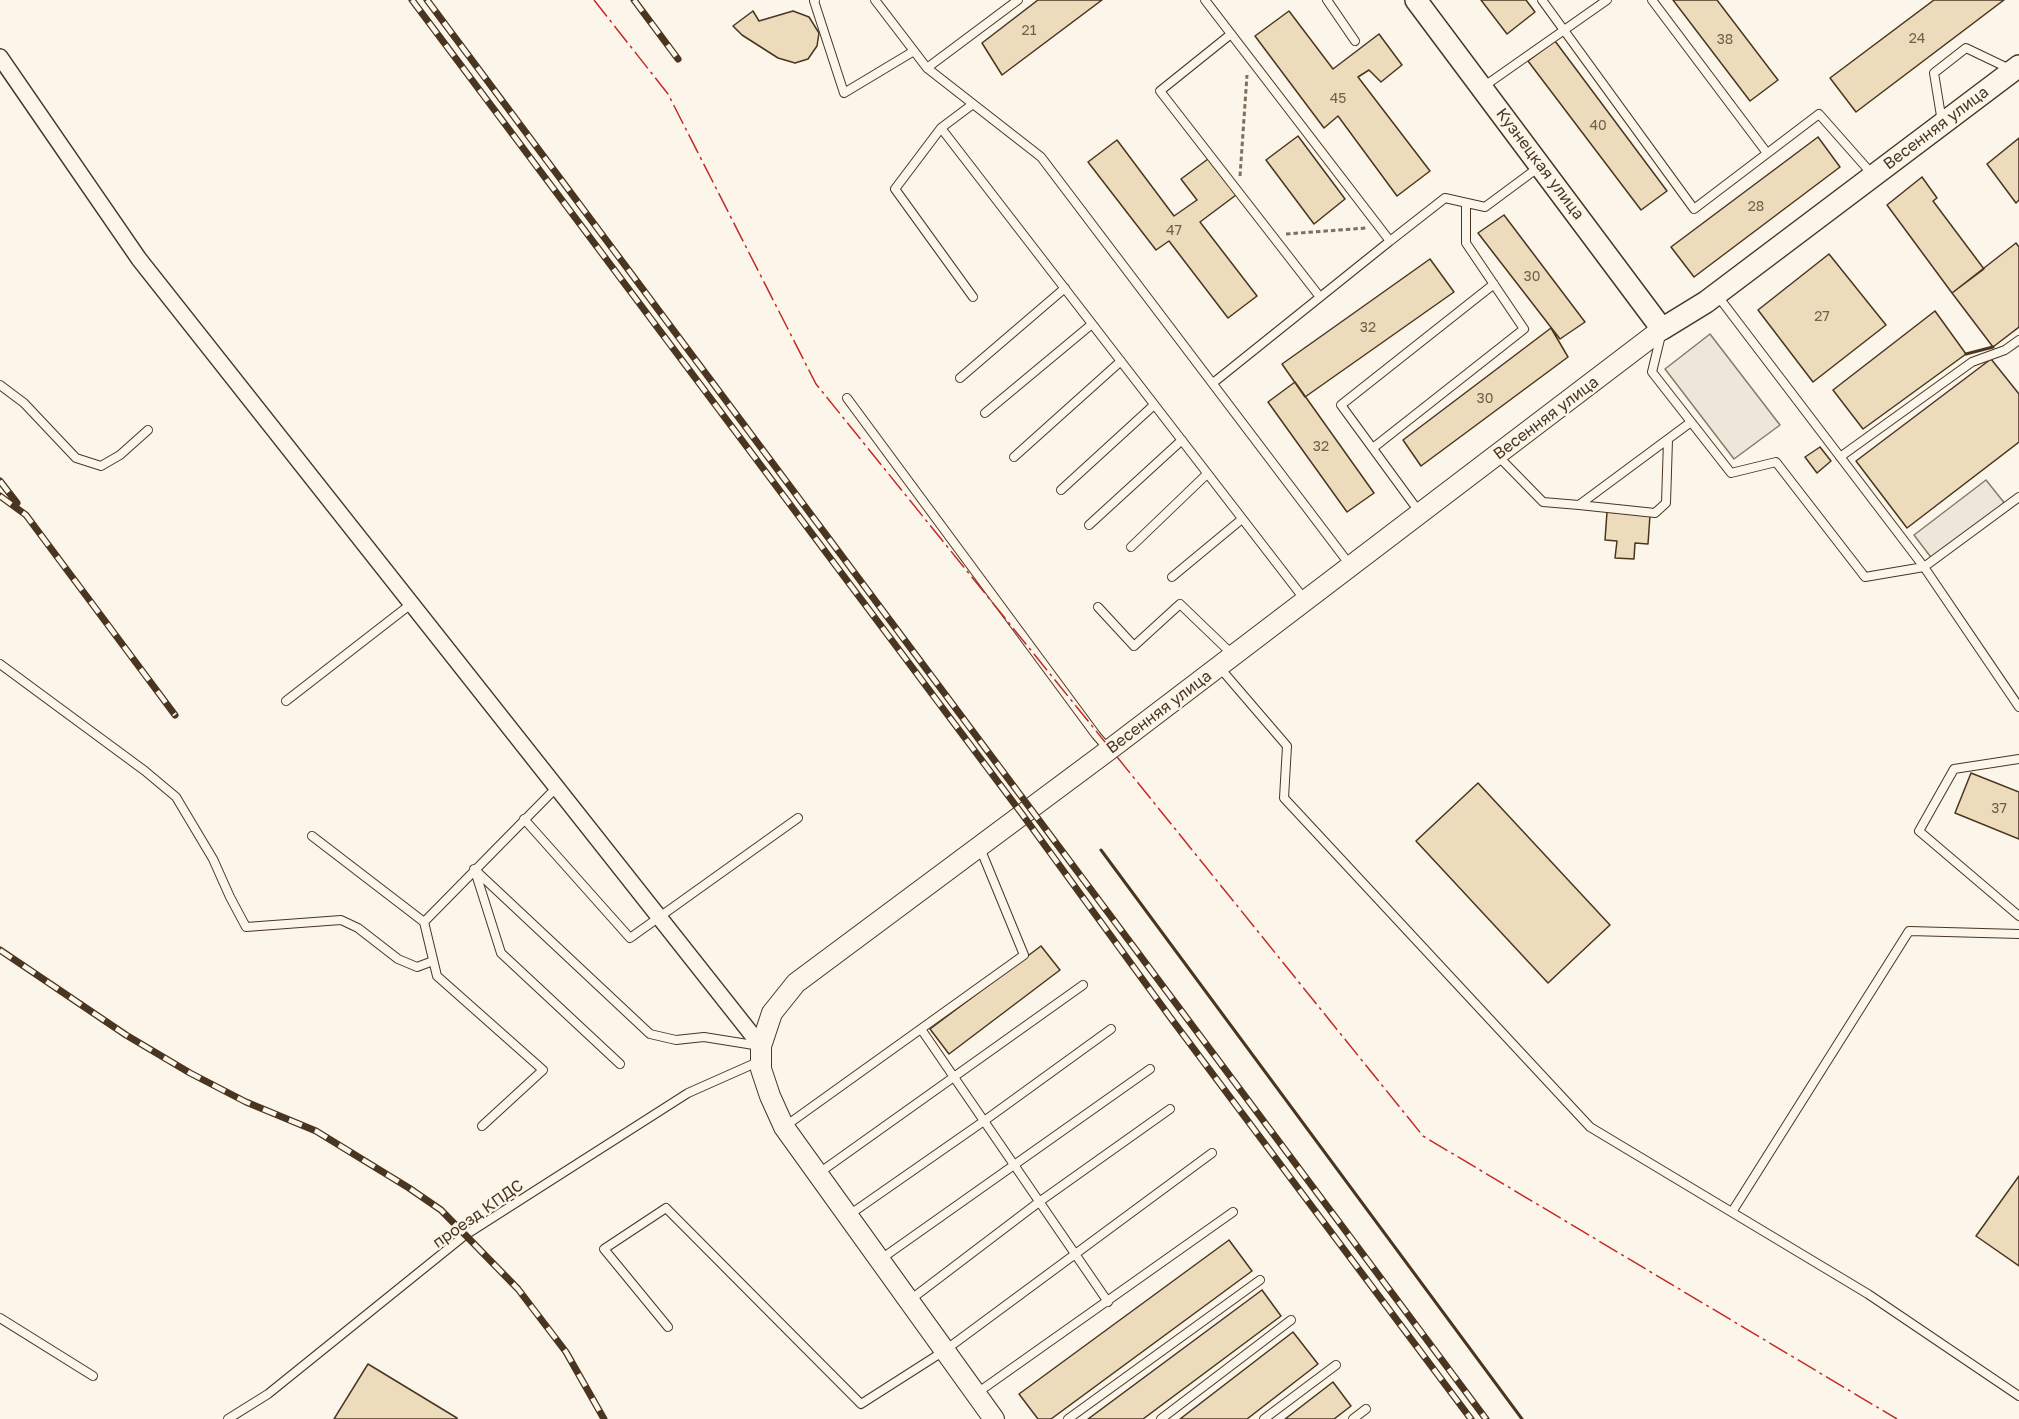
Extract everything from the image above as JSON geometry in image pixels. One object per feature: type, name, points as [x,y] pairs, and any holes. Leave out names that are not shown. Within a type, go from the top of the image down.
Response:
[{"type":"main road","name":"Кузнецкая улица","points":[[1416,0],[1662,329]]},
{"type":"main road","name":"Весенняя улица","points":[[1662,329],[1716,294],[2016,68]]},
{"type":"street","points":[[0,57],[139,259],[659,918],[761,1053],[761,1069],[784,1128],[994,1419]]},
{"type":"street","name":"Весенняя улица","points":[[761,1053],[772,1013],[796,983],[1076,775],[1662,329]]},
{"type":"lane","points":[[815,0],[844,93],[914,51]]},
{"type":"lane","points":[[875,0],[927,68],[1041,157],[1351,566]]},
{"type":"lane","points":[[927,68],[1018,0]]},
{"type":"lane","points":[[1206,0],[1390,241]]},
{"type":"lane","points":[[1328,0],[1355,41]]},
{"type":"lane","points":[[1542,0],[1694,209],[1819,114],[1873,175]]},
{"type":"lane","points":[[1482,87],[1607,0]]},
{"type":"lane","points":[[1652,0],[1767,153]]},
{"type":"lane","points":[[1232,34],[1160,90],[1320,297]]},
{"type":"lane","points":[[1942,123],[1934,73],[1966,48],[2016,68]]},
{"type":"lane","points":[[973,104],[941,128],[894,189],[973,297]]},
{"type":"lane","points":[[941,128],[1305,601]]},
{"type":"lane","points":[[1213,383],[1445,198],[1485,207],[1541,166]]},
{"type":"lane","points":[[1373,448],[1524,329],[1466,243],[1467,203]]},
{"type":"lane","points":[[1420,514],[1341,405],[1494,284]]},
{"type":"lane","points":[[960,378],[1065,288]]},
{"type":"lane","points":[[1716,294],[1924,567],[2019,707]]},
{"type":"lane","points":[[984,413],[1092,324]]},
{"type":"lane","points":[[1662,329],[1652,372],[1731,473],[1776,462],[1866,578],[1924,567],[2019,497]]},
{"type":"lane","points":[[1840,457],[1972,362],[2005,350],[2019,340]]},
{"type":"lane","points":[[1014,457],[1121,361]]},
{"type":"lane","points":[[0,385],[24,403],[76,458],[101,466],[120,455],[148,430]]},
{"type":"lane","points":[[847,398],[1088,726],[1109,750]]},
{"type":"lane","points":[[1061,490],[1154,405]]},
{"type":"lane","points":[[1579,505],[1691,422]]},
{"type":"lane","points":[[1089,525],[1182,440]]},
{"type":"lane","points":[[1497,455],[1542,502],[1655,513],[1666,503],[1668,440]]},
{"type":"lane","points":[[1131,547],[1207,474]]},
{"type":"lane","points":[[1172,577],[1242,519]]},
{"type":"lane","points":[[286,701],[411,604]]},
{"type":"lane","points":[[1098,607],[1134,646],[1180,604],[1226,661],[1287,746],[1284,798],[1590,1127],[1868,1294],[2019,1396]]},
{"type":"lane","points":[[0,664],[145,771],[176,797],[213,859],[246,927],[341,920],[358,928],[398,959],[417,967],[433,961]]},
{"type":"lane","points":[[2019,759],[1954,769],[1919,831],[2019,916]]},
{"type":"lane","points":[[424,922],[556,788]]},
{"type":"lane","points":[[524,819],[630,938],[798,818]]},
{"type":"lane","points":[[312,836],[424,922],[436,976],[543,1070],[482,1126]]},
{"type":"lane","points":[[784,1128],[1024,955],[979,847]]},
{"type":"lane","points":[[474,869],[650,1034],[676,1040],[704,1037],[761,1053]]},
{"type":"lane","points":[[474,869],[501,953],[620,1064]]},
{"type":"lane","points":[[1732,1212],[1909,931],[2019,934]]},
{"type":"lane","points":[[818,1174],[1083,985]]},
{"type":"lane","points":[[921,1029],[1108,1302]]},
{"type":"lane","points":[[848,1216],[1111,1029]]},
{"type":"lane","name":"проезд КПДС","points":[[228,1419],[268,1394],[464,1236],[687,1094],[761,1053]]},
{"type":"lane","points":[[879,1260],[1150,1069]]},
{"type":"lane","points":[[909,1300],[1039,1202],[1170,1109]]},
{"type":"lane","points":[[668,1327],[604,1249],[666,1208],[861,1404],[944,1350],[1212,1154]]},
{"type":"lane","points":[[975,1394],[1233,1212]]},
{"type":"lane","points":[[1068,1419],[1260,1280]]},
{"type":"lane","points":[[0,1318],[93,1376]]},
{"type":"lane","points":[[1161,1419],[1291,1320]]},
{"type":"lane","points":[[1264,1419],[1336,1365]]},
{"type":"lane","points":[[1353,1419],[1366,1409]]},
{"type":"path","points":[[1239,193],[1248,55]]},
{"type":"path","points":[[1272,235],[1379,227]]},
{"type":"shaded area","points":[[1710,334],[1780,425],[1734,459],[1665,369]]},
{"type":"shaded area","points":[[1986,480],[2006,505],[1933,560],[1914,535]]},
{"type":"building","points":[[1038,0],[1102,0],[1002,75],[982,43]]},
{"type":"building","points":[[1481,0],[1526,0],[1535,12],[1507,34]]},
{"type":"building","points":[[1673,0],[1717,0],[1778,80],[1750,101]]},
{"type":"building","points":[[1934,0],[2004,0],[1856,112],[1830,78]]},
{"type":"building","points":[[753,11],[759,21],[793,11],[809,17],[819,33],[817,46],[808,59],[795,63],[778,58],[742,35],[733,26]]},
{"type":"building","points":[[1289,11],[1333,69],[1379,34],[1402,65],[1381,82],[1369,70],[1358,77],[1430,171],[1397,196],[1338,116],[1324,128],[1255,36]]},
{"type":"building","points":[[1555,41],[1667,191],[1641,210],[1528,61]]},
{"type":"building","points":[[1298,136],[1345,199],[1314,224],[1266,160]]},
{"type":"building","points":[[1818,137],[1840,167],[1694,277],[1671,247]]},
{"type":"building","points":[[2019,138],[2019,200],[2016,203],[1987,164]]},
{"type":"building","points":[[1117,140],[1174,216],[1197,200],[1181,179],[1208,159],[1236,195],[1200,222],[1257,296],[1228,318],[1169,241],[1156,250],[1088,162]]},
{"type":"building","points":[[1922,177],[1937,198],[1933,201],[1984,269],[1952,293],[1887,205]]},
{"type":"building","points":[[1504,215],[1585,322],[1560,339],[1478,233]]},
{"type":"building","points":[[2016,243],[2019,247],[2019,327],[1993,347],[1952,293]]},
{"type":"building","points":[[1829,254],[1886,325],[1813,382],[1758,310]]},
{"type":"building","points":[[1430,259],[1454,292],[1305,397],[1282,364]]},
{"type":"building","points":[[1935,311],[1966,354],[1863,429],[1833,390]]},
{"type":"building","points":[[1551,328],[1568,357],[1421,466],[1403,440]]},
{"type":"building","points":[[1991,359],[2019,394],[2019,442],[1907,528],[1856,461]]},
{"type":"building","points":[[1295,382],[1374,493],[1347,512],[1268,402]]},
{"type":"building","points":[[1820,447],[1831,461],[1817,473],[1805,457]]},
{"type":"building","points":[[1607,512],[1650,515],[1648,544],[1635,543],[1634,559],[1615,558],[1617,541],[1605,540]]},
{"type":"building","points":[[1971,773],[2019,792],[2019,839],[1955,813]]},
{"type":"building","points":[[1478,783],[1610,925],[1548,983],[1416,841]]},
{"type":"building","points":[[1041,946],[1060,970],[949,1054],[930,1029]]},
{"type":"building","points":[[2019,1176],[2019,1266],[1976,1236]]},
{"type":"building","points":[[1229,1240],[1252,1271],[1051,1419],[1038,1419],[1019,1394]]},
{"type":"building","points":[[1262,1290],[1281,1316],[1143,1419],[1088,1419]]},
{"type":"building","points":[[1293,1332],[1318,1364],[1247,1419],[1180,1419]]},
{"type":"building","points":[[368,1364],[457,1418],[457,1419],[334,1419]]},
{"type":"building","points":[[1333,1382],[1351,1406],[1334,1419],[1285,1419]]},
{"type":"railway","points":[[412,0],[1022,814],[1170,1017],[1471,1419]]},
{"type":"railway","points":[[427,0],[1486,1419]]},
{"type":"railway","points":[[634,0],[678,59]]},
{"type":"railway","points":[[0,481],[17,503]]},
{"type":"railway","points":[[0,496],[26,515],[175,715]]},
{"type":"railway","points":[[0,950],[126,1035],[190,1073],[246,1102],[316,1131],[441,1210],[518,1289],[566,1352],[604,1419]]},
{"type":"wall","points":[[1966,354],[1993,347]]},
{"type":"wall","points":[[1101,850],[1522,1419]]},
{"type":"power","points":[[594,0],[668,94],[816,384],[1423,1136],[1897,1419]]}]
